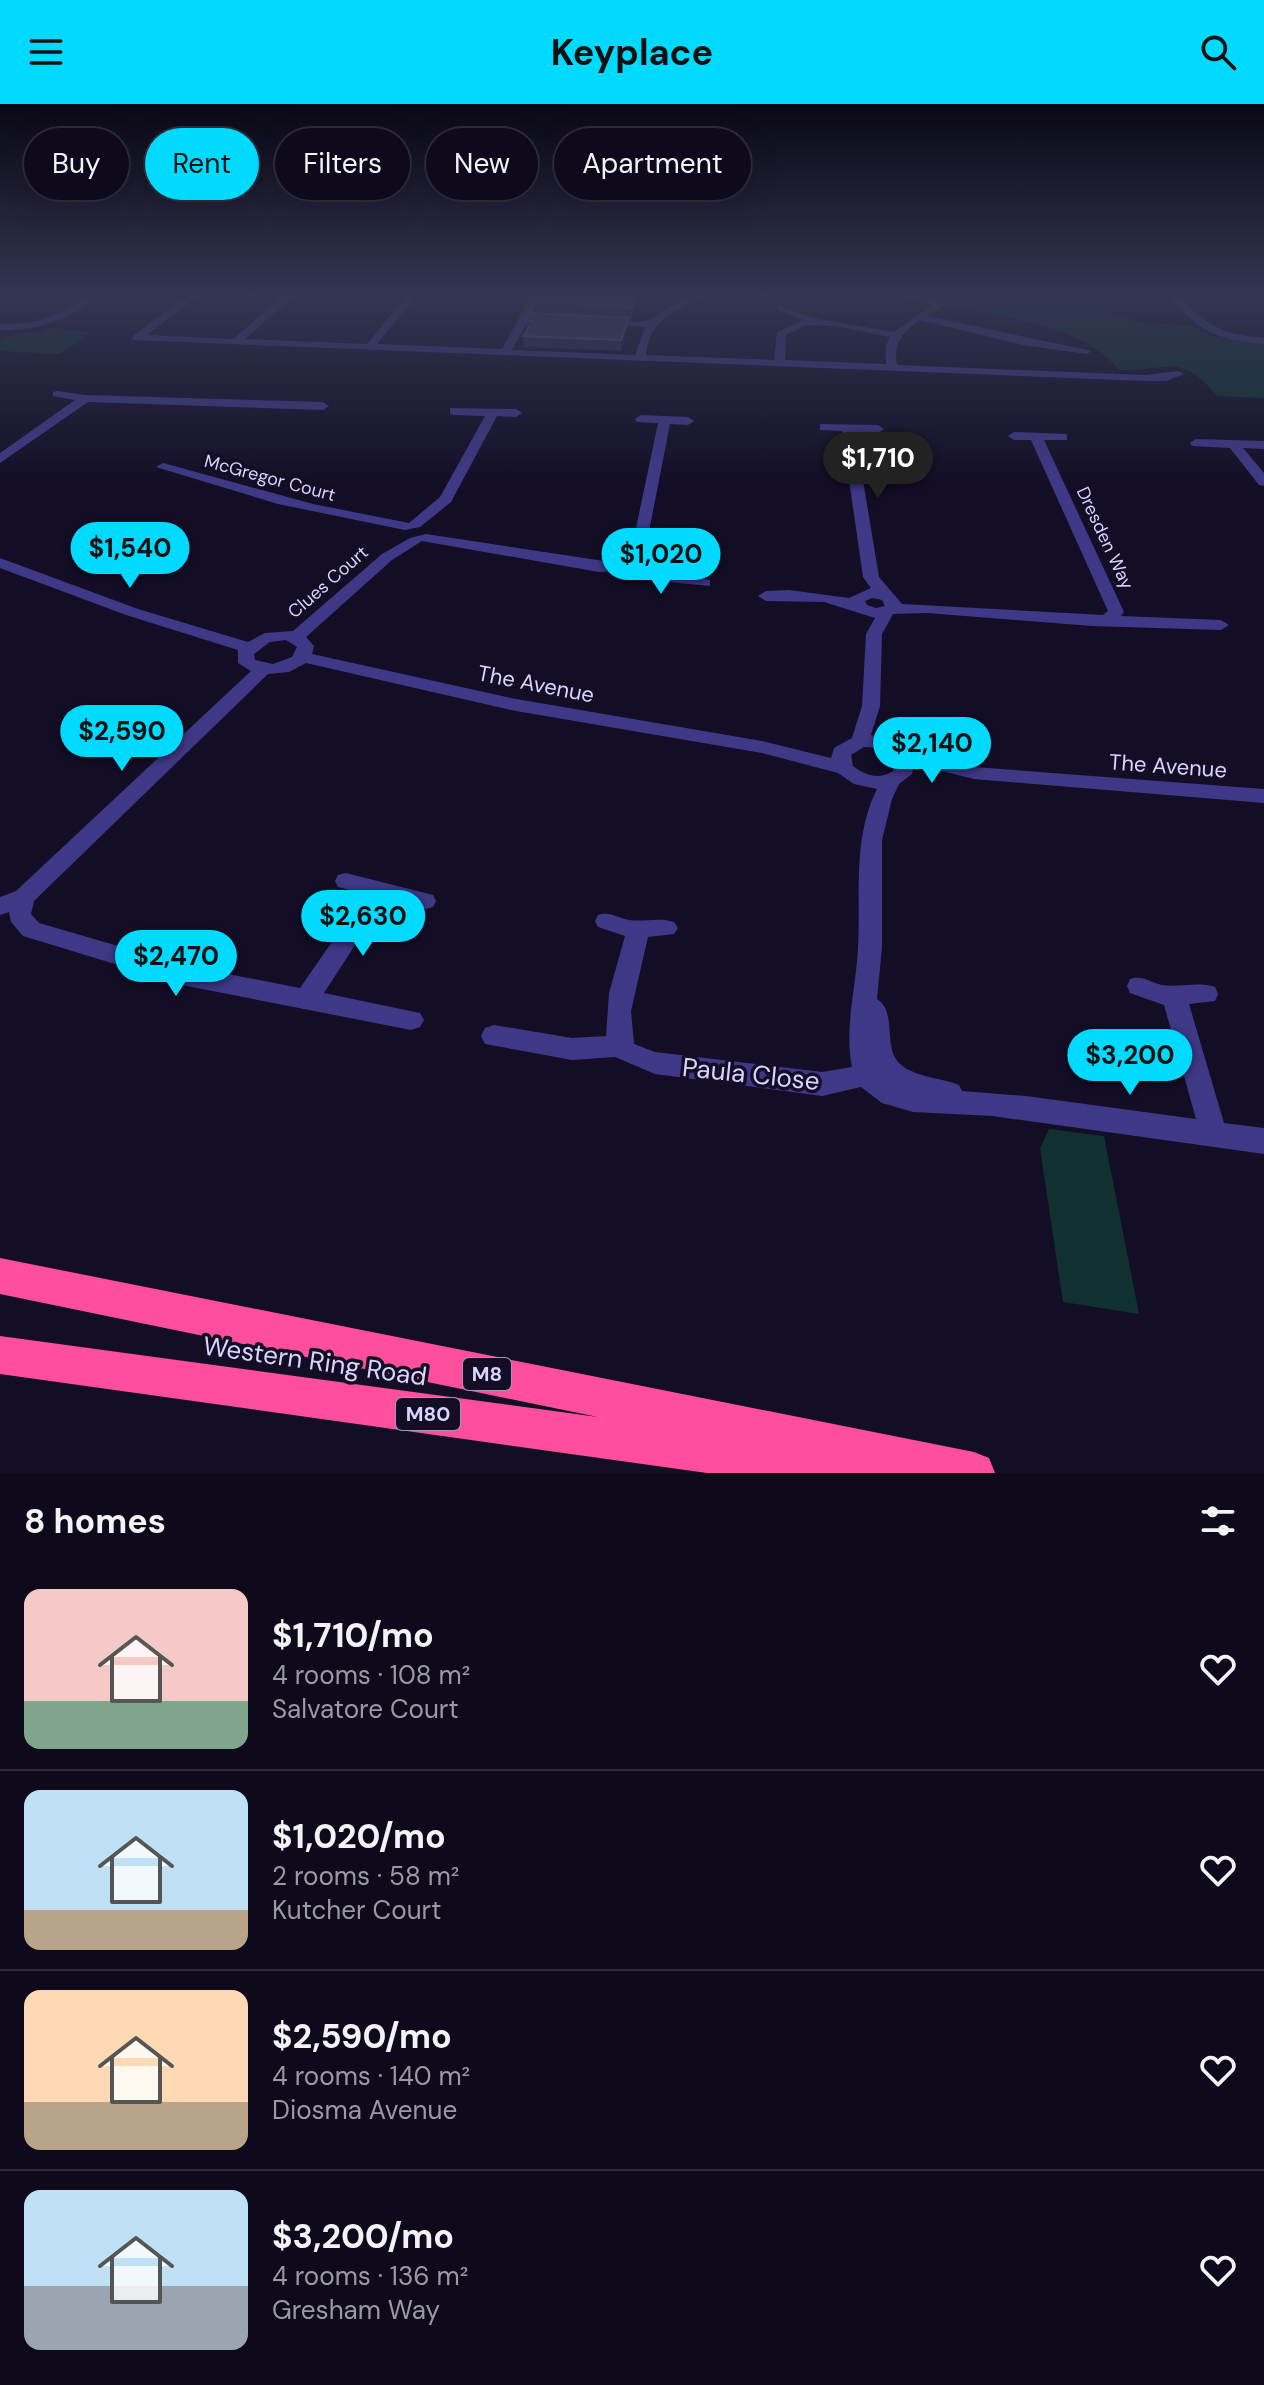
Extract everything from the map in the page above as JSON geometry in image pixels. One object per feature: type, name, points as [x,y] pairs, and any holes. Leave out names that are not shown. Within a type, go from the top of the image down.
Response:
[{"type":"highway","name":"M8","points":[[0,1276],[974,1473]]},
{"type":"highway","name":"Western Ring Road","points":[[0,1355],[857,1473]]},
{"type":"street","points":[[592,357],[1145,378],[1166,378],[1178,374]]},
{"type":"street","points":[[779,357],[779,364]]},
{"type":"street","points":[[890,357],[892,368]]},
{"type":"street","points":[[57,394],[85,398],[326,401],[312,420]]},
{"type":"street","points":[[0,459],[75,402],[85,398]]},
{"type":"street","points":[[454,411],[516,413]]},
{"type":"street","points":[[415,532],[439,508],[455,484],[493,412]]},
{"type":"street","points":[[641,419],[688,421]]},
{"type":"street","points":[[627,566],[634,562],[638,552],[665,420]]},
{"type":"street","points":[[824,427],[878,429]]},
{"type":"street","points":[[848,428],[871,577],[888,604],[874,634],[871,706],[852,744],[840,757],[873,823]]},
{"type":"street","points":[[1014,436],[1063,437]]},
{"type":"street","name":"Dresden Way","points":[[766,596],[784,594],[927,608],[1108,620],[1116,612],[1112,600],[1036,437]]},
{"type":"street","points":[[1196,443],[1264,445]]},
{"type":"street","points":[[1235,446],[1264,482]]},
{"type":"street","name":"McGregor Court","points":[[163,467],[283,502],[415,532],[599,567],[627,566],[658,576],[705,583]]},
{"type":"street","name":"Clues Court","points":[[296,637],[415,532]]},
{"type":"street","points":[[0,563],[132,612],[248,648],[275,636],[296,637],[306,646],[303,657],[286,667],[263,669],[247,663],[244,658],[248,648]]},
{"type":"street","points":[[871,577],[861,601],[874,634]]},
{"type":"street","points":[[1108,620],[1221,625]]},
{"type":"street","name":"The Avenue","points":[[303,657],[516,705],[762,747],[872,782],[896,763]]},
{"type":"street","points":[[0,906],[24,897],[263,669]]},
{"type":"street","points":[[871,706],[896,763],[873,823],[869,981],[862,1043],[888,1093],[942,1104],[989,1104],[1264,1141]]},
{"type":"street","name":"The Avenue","points":[[762,747],[852,744],[896,763],[974,773],[1264,796]]},
{"type":"street","points":[[346,881],[425,901]]},
{"type":"street","points":[[307,998],[379,891]]},
{"type":"street","points":[[24,897],[19,916],[31,930],[187,976],[411,1020]]},
{"type":"street","points":[[606,921],[638,930],[666,928]]},
{"type":"street","points":[[620,1046],[618,1017],[638,930]]},
{"type":"street","points":[[1139,986],[1174,997],[1206,994]]},
{"type":"street","points":[[1174,997],[1214,1134]]},
{"type":"street","name":"Paula Close","points":[[494,1036],[572,1049],[620,1046],[637,1058],[655,1063],[807,1083],[837,1083],[875,1069]]},
{"type":"green space","points":[[1105,357],[1264,357],[1264,398],[1217,396],[1193,373],[1172,366],[1119,370]]},
{"type":"green space","points":[[1049,1129],[1104,1136],[1139,1314],[1063,1302],[1040,1148]]}]
